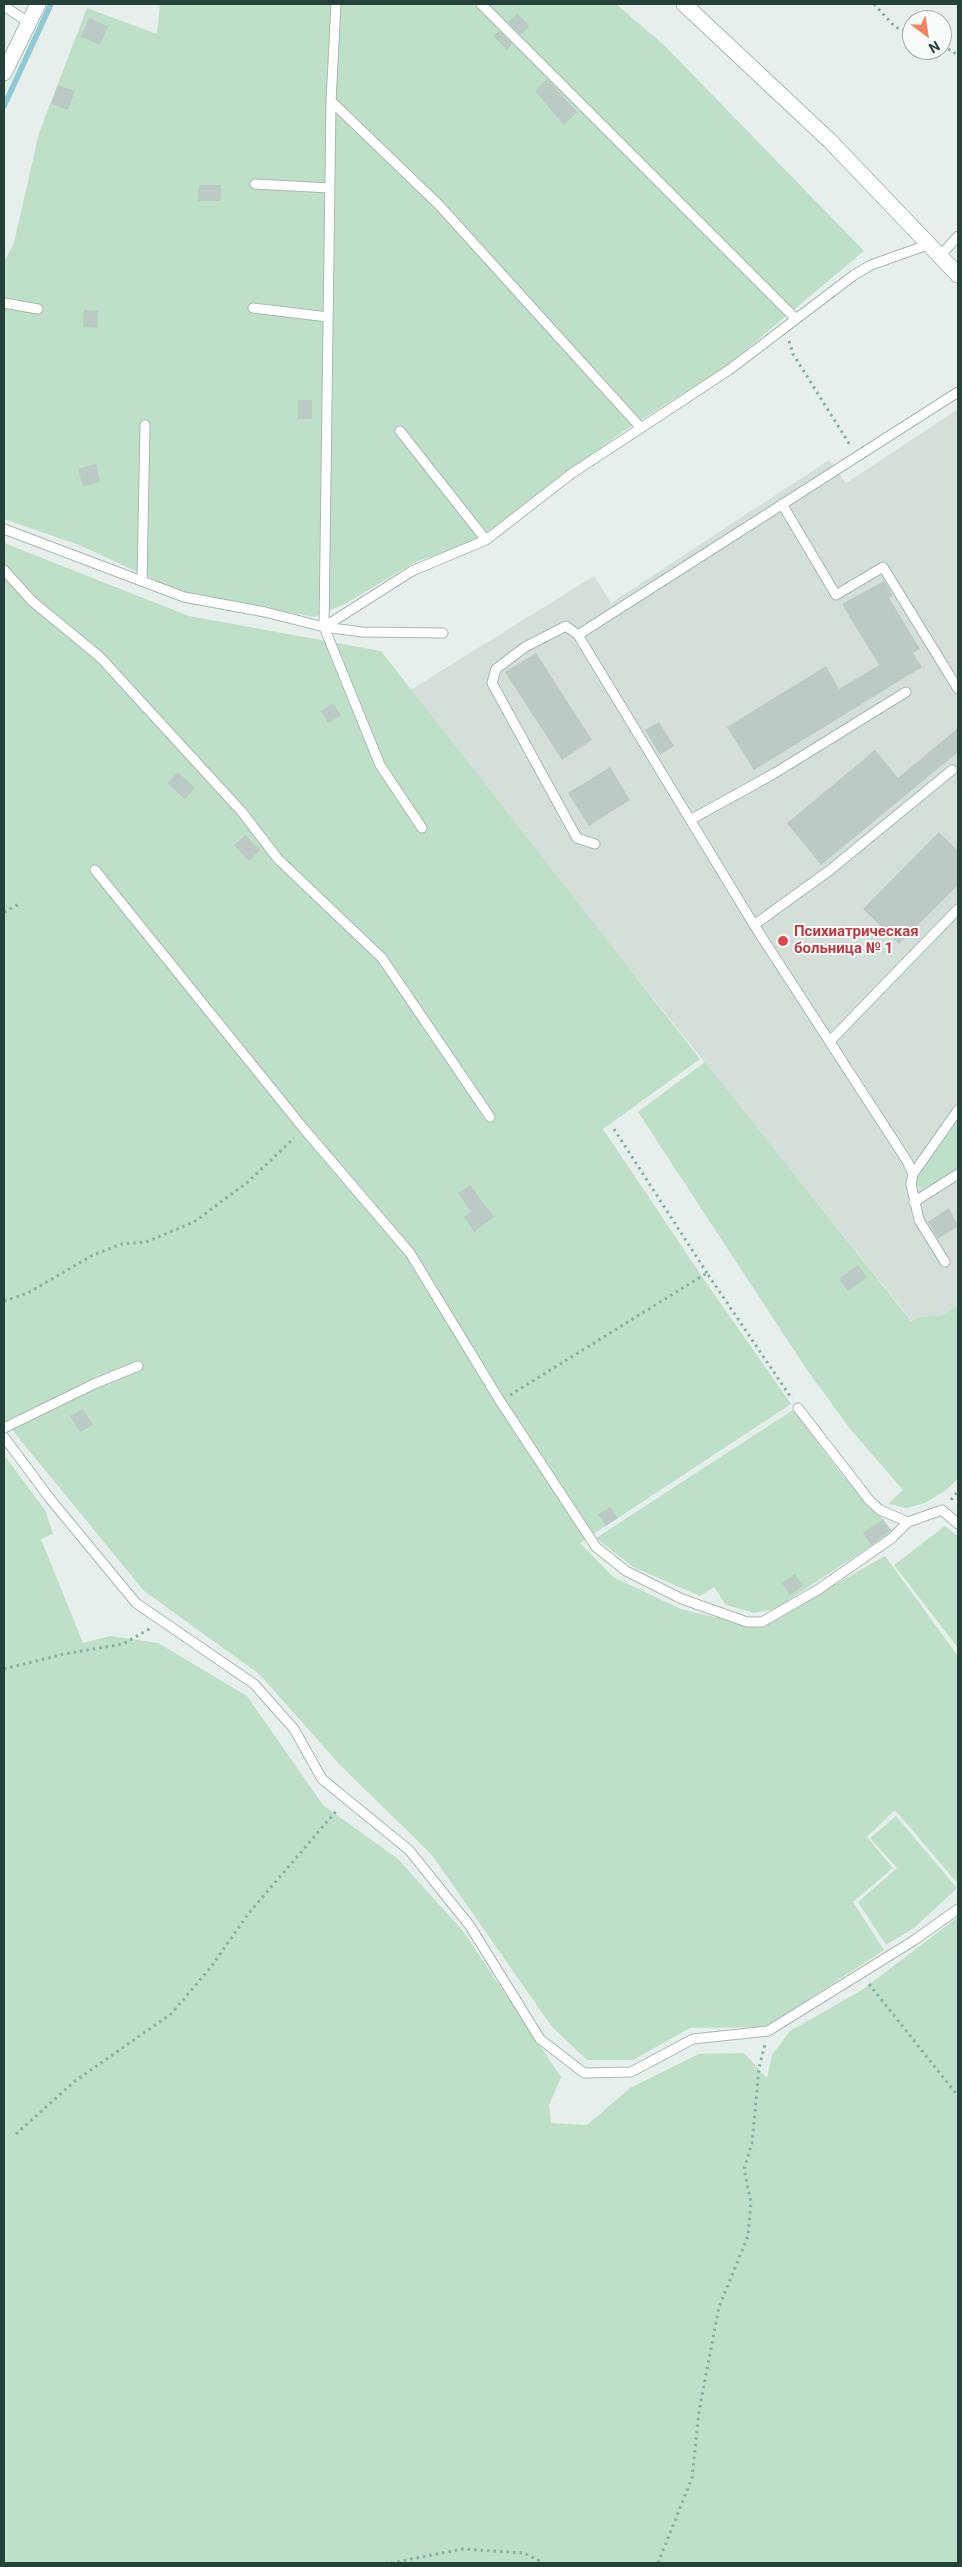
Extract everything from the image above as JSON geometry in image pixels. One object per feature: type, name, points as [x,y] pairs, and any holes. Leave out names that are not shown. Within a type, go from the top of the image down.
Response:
[{"type":"street","points":[[4,73],[38,4]]},
{"type":"street","points":[[684,4],[830,141],[941,255],[958,275]]},
{"type":"lane","points":[[336,4],[331,101],[324,627],[380,765],[422,828]]},
{"type":"lane","points":[[481,4],[796,319]]},
{"type":"lane","points":[[4,6],[29,23]]},
{"type":"lane","points":[[331,101],[439,205],[642,428]]},
{"type":"lane","points":[[255,184],[330,188]]},
{"type":"lane","points":[[941,255],[958,236]]},
{"type":"lane","points":[[324,627],[412,571],[486,540],[572,474],[729,370],[871,265],[930,244]]},
{"type":"lane","points":[[4,303],[38,309]]},
{"type":"lane","points":[[253,308],[328,317]]},
{"type":"lane","points":[[578,635],[958,392]]},
{"type":"lane","points":[[142,581],[145,425]]},
{"type":"lane","points":[[400,431],[486,540]]},
{"type":"lane","points":[[782,504],[836,595],[883,567],[958,689]]},
{"type":"lane","points":[[4,529],[184,597],[265,612],[324,627],[362,632],[443,633]]},
{"type":"lane","points":[[4,570],[32,601],[100,657],[242,812],[278,859],[382,958],[490,1117]]},
{"type":"lane","points":[[595,844],[577,838],[492,683],[496,669],[525,647],[566,626],[578,635],[754,925],[830,1040],[907,1161],[913,1174]]},
{"type":"lane","points":[[690,820],[775,773],[906,692]]},
{"type":"lane","points":[[754,925],[830,870],[952,770]]},
{"type":"lane","points":[[95,870],[304,1129],[410,1253],[500,1401],[596,1547],[626,1572],[674,1595],[747,1622],[762,1622],[819,1589],[892,1538],[908,1522],[942,1510],[958,1524]]},
{"type":"lane","points":[[830,1040],[958,909]]},
{"type":"lane","points":[[945,1262],[919,1220],[911,1184],[913,1174],[958,1110]]},
{"type":"lane","points":[[914,1202],[958,1174]]},
{"type":"lane","points":[[4,1428],[94,1384],[138,1366]]},
{"type":"lane","points":[[798,1408],[870,1501],[880,1510],[908,1522]]},
{"type":"lane","points":[[4,1437],[50,1500],[136,1603],[254,1684],[294,1728],[322,1779],[409,1850],[470,1926],[540,2039],[584,2073],[631,2072],[693,2039],[768,2031],[913,1941],[958,1909]]},
{"type":"path","points":[[874,4],[894,27],[902,30]]},
{"type":"path","points":[[784,328],[793,354],[857,456]]},
{"type":"path","points":[[4,912],[21,903]]},
{"type":"path","points":[[4,1301],[28,1293],[93,1255],[122,1244],[146,1242],[194,1222],[249,1180],[304,1129]]},
{"type":"path","points":[[614,1129],[707,1273],[798,1408]]},
{"type":"path","points":[[500,1401],[707,1273]]},
{"type":"path","points":[[4,1669],[64,1654],[123,1644],[162,1621]]},
{"type":"path","points":[[16,2134],[75,2081],[172,2014],[211,1967],[248,1914],[321,1826],[347,1800]]},
{"type":"path","points":[[861,1973],[958,2096]]},
{"type":"path","points":[[658,2563],[692,2478],[699,2411],[719,2307],[748,2236],[751,2202],[744,2168],[752,2143],[759,2068],[768,2031]]},
{"type":"path","points":[[391,2563],[462,2549],[524,2553],[544,2563]]},
{"type":"shaded area","name":"Психиатрическая больница № 1","points":[[958,409],[958,1305],[943,1315],[923,1317],[912,1321],[511,821],[404,694],[594,576],[611,603],[829,460],[846,483]]},
{"type":"green space","points":[[160,4],[616,4],[665,46],[864,251],[725,367],[625,430],[472,543],[415,562],[345,604],[314,617],[183,593],[79,545],[4,519],[4,262],[14,243],[39,133],[87,8],[157,34]]},
{"type":"green space","points":[[4,543],[189,616],[381,651],[700,1059],[603,1129],[705,1281],[791,1404],[580,1543],[613,1577],[681,1609],[759,1628],[885,1556],[958,1656],[958,1884],[895,1810],[867,1837],[893,1868],[853,1902],[884,1950],[766,2027],[690,2028],[633,2060],[587,2060],[552,2027],[432,1855],[341,1766],[259,1674],[144,1591],[4,1420]]},
{"type":"green space","points":[[705,1062],[911,1321],[923,1317],[943,1315],[958,1305],[958,1479],[946,1490],[925,1503],[907,1508],[888,1504],[903,1490],[851,1430],[807,1370],[638,1112]]},
{"type":"green space","points":[[958,1120],[958,1168],[929,1186],[923,1188],[915,1185],[916,1178]]},
{"type":"green space","points":[[793,1410],[842,1475],[883,1519],[892,1532],[775,1609],[754,1613],[726,1605],[714,1587],[700,1596],[633,1567],[596,1538]]},
{"type":"green space","points":[[4,1455],[45,1510],[53,1534],[41,1539],[83,1643],[110,1636],[158,1643],[247,1696],[323,1805],[398,1859],[463,1931],[561,2077],[549,2105],[551,2123],[587,2125],[630,2088],[699,2054],[744,2053],[767,2078],[772,2055],[790,2031],[862,1990],[958,1917],[958,2563],[4,2563]]},
{"type":"green space","points":[[945,1526],[958,1536],[958,1648],[894,1565]]},
{"type":"green space","points":[[896,1816],[957,1888],[914,1928],[886,1945],[858,1902],[897,1868],[870,1838]]},
{"type":"building","points":[[517,13],[529,26],[521,35],[508,22]]},
{"type":"building","points":[[89,18],[108,26],[100,45],[81,37]]},
{"type":"building","points":[[499,31],[512,44],[507,50],[493,36]]},
{"type":"building","points":[[547,79],[577,112],[564,125],[535,91]]},
{"type":"building","points":[[58,85],[75,91],[68,110],[51,104]]},
{"type":"building","points":[[199,185],[221,185],[221,201],[198,201]]},
{"type":"building","points":[[84,310],[98,311],[98,328],[83,327]]},
{"type":"building","points":[[298,400],[312,400],[312,419],[298,419]]},
{"type":"building","points":[[96,464],[100,482],[83,487],[78,469]]},
{"type":"building","points":[[884,581],[893,596],[889,598],[920,649],[913,653],[922,667],[754,770],[727,727],[826,666],[839,689],[879,665],[842,604]]},
{"type":"building","points":[[536,653],[592,740],[562,760],[505,672]]},
{"type":"building","points":[[333,703],[341,716],[328,723],[321,711]]},
{"type":"building","points":[[659,722],[674,746],[660,755],[645,730]]},
{"type":"building","points":[[958,728],[958,752],[821,865],[787,823],[875,750],[898,778]]},
{"type":"building","points":[[610,767],[630,800],[589,826],[568,793]]},
{"type":"building","points":[[178,772],[195,788],[185,799],[167,783]]},
{"type":"building","points":[[939,832],[958,851],[958,885],[899,944],[863,909]]},
{"type":"building","points":[[245,835],[260,850],[249,861],[234,845]]},
{"type":"building","points":[[470,1185],[494,1217],[474,1232],[464,1217],[471,1212],[458,1193]]},
{"type":"building","points":[[949,1208],[958,1226],[938,1239],[928,1222]]},
{"type":"building","points":[[858,1265],[867,1277],[848,1291],[839,1279]]},
{"type":"building","points":[[83,1409],[93,1425],[80,1432],[70,1416]]},
{"type":"building","points":[[610,1507],[618,1518],[606,1526],[598,1514]]},
{"type":"building","points":[[883,1519],[891,1530],[871,1545],[863,1533]]},
{"type":"building","points":[[795,1574],[803,1586],[790,1595],[782,1583]]},
{"type":"waterway","points":[[4,106],[51,4]]},
{"type":"place","name":"Психиатрическая больница № 1","points":[[783,941]]}]
